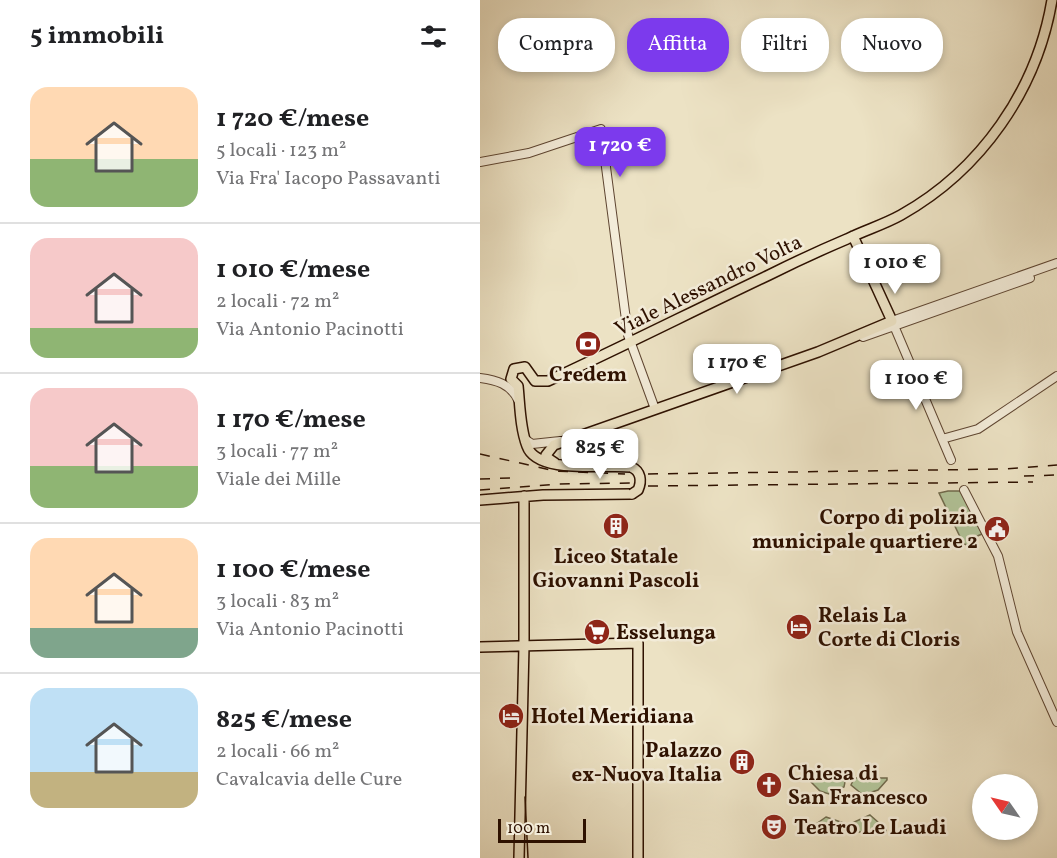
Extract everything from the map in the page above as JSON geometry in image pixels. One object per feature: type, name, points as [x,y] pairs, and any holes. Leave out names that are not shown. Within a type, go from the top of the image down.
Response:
[{"type":"main road","name":"Viale Alessandro Volta","points":[[531,377],[537,382],[546,382],[853,236],[881,225],[916,206],[943,186],[983,147],[1014,105],[1042,42],[1052,0]]},
{"type":"main road","points":[[558,464],[547,458],[546,453],[552,446],[893,324],[853,236]]},
{"type":"main road","points":[[480,500],[524,496],[632,494],[638,490],[640,479],[637,470],[631,467],[558,464],[541,461],[534,457],[525,439],[518,386],[512,381],[511,376],[516,368],[527,368],[531,377],[527,384],[518,386]]},
{"type":"main road","points":[[519,858],[524,646],[524,496]]},
{"type":"main road","points":[[480,647],[638,643],[638,858]]},
{"type":"street","points":[[480,162],[529,153],[601,129],[630,342],[655,409]]},
{"type":"street","points":[[893,324],[1057,263]]},
{"type":"street","points":[[893,324],[1057,268]]},
{"type":"street","points":[[893,324],[951,460]]},
{"type":"street","points":[[480,378],[495,380],[514,392],[520,405]]},
{"type":"street","points":[[942,438],[978,429],[1057,378]]},
{"type":"street","points":[[525,439],[529,444],[534,445],[569,439]]},
{"type":"street","points":[[964,490],[1001,566],[1017,632],[1057,722]]},
{"type":"green space","points":[[963,491],[982,534],[968,540],[971,548],[963,543],[939,493]]},
{"type":"green space","points":[[841,778],[845,782],[844,787],[829,794],[820,791],[809,780]]},
{"type":"green space","points":[[854,778],[887,778],[887,780],[878,790],[863,795],[851,785]]},
{"type":"green space","points":[[870,815],[886,829],[886,832],[854,832],[851,830],[852,823]]},
{"type":"green space","points":[[826,817],[844,823],[845,831],[810,833],[812,827]]},
{"type":"tram line","points":[[525,797],[528,858]]},
{"type":"railway","points":[[480,454],[555,471],[625,474]]},
{"type":"railway","points":[[648,474],[1004,469],[1057,465]]},
{"type":"railway","points":[[1024,476],[1057,475]]},
{"type":"railway","points":[[480,479],[510,478]]},
{"type":"railway","points":[[648,486],[1033,482]]},
{"type":"railway","points":[[480,490],[558,484],[633,483]]},
{"type":"place","name":"Credem","points":[[588,344]]},
{"type":"place","name":"Liceo Statale Giovanni Pascoli","points":[[616,526]]},
{"type":"place","name":"Corpo di polizia municipale quartiere 2","points":[[997,529]]},
{"type":"place","name":"Relais La Corte di Cloris","points":[[799,627]]},
{"type":"place","name":"Esselunga","points":[[597,632]]},
{"type":"place","name":"Hotel Meridiana","points":[[511,716]]},
{"type":"place","name":"Palazzo ex-Nuova Italia","points":[[742,762]]},
{"type":"place","name":"Chiesa di San Francesco","points":[[769,785]]},
{"type":"place","name":"Teatro Le Laudi","points":[[774,827]]}]
